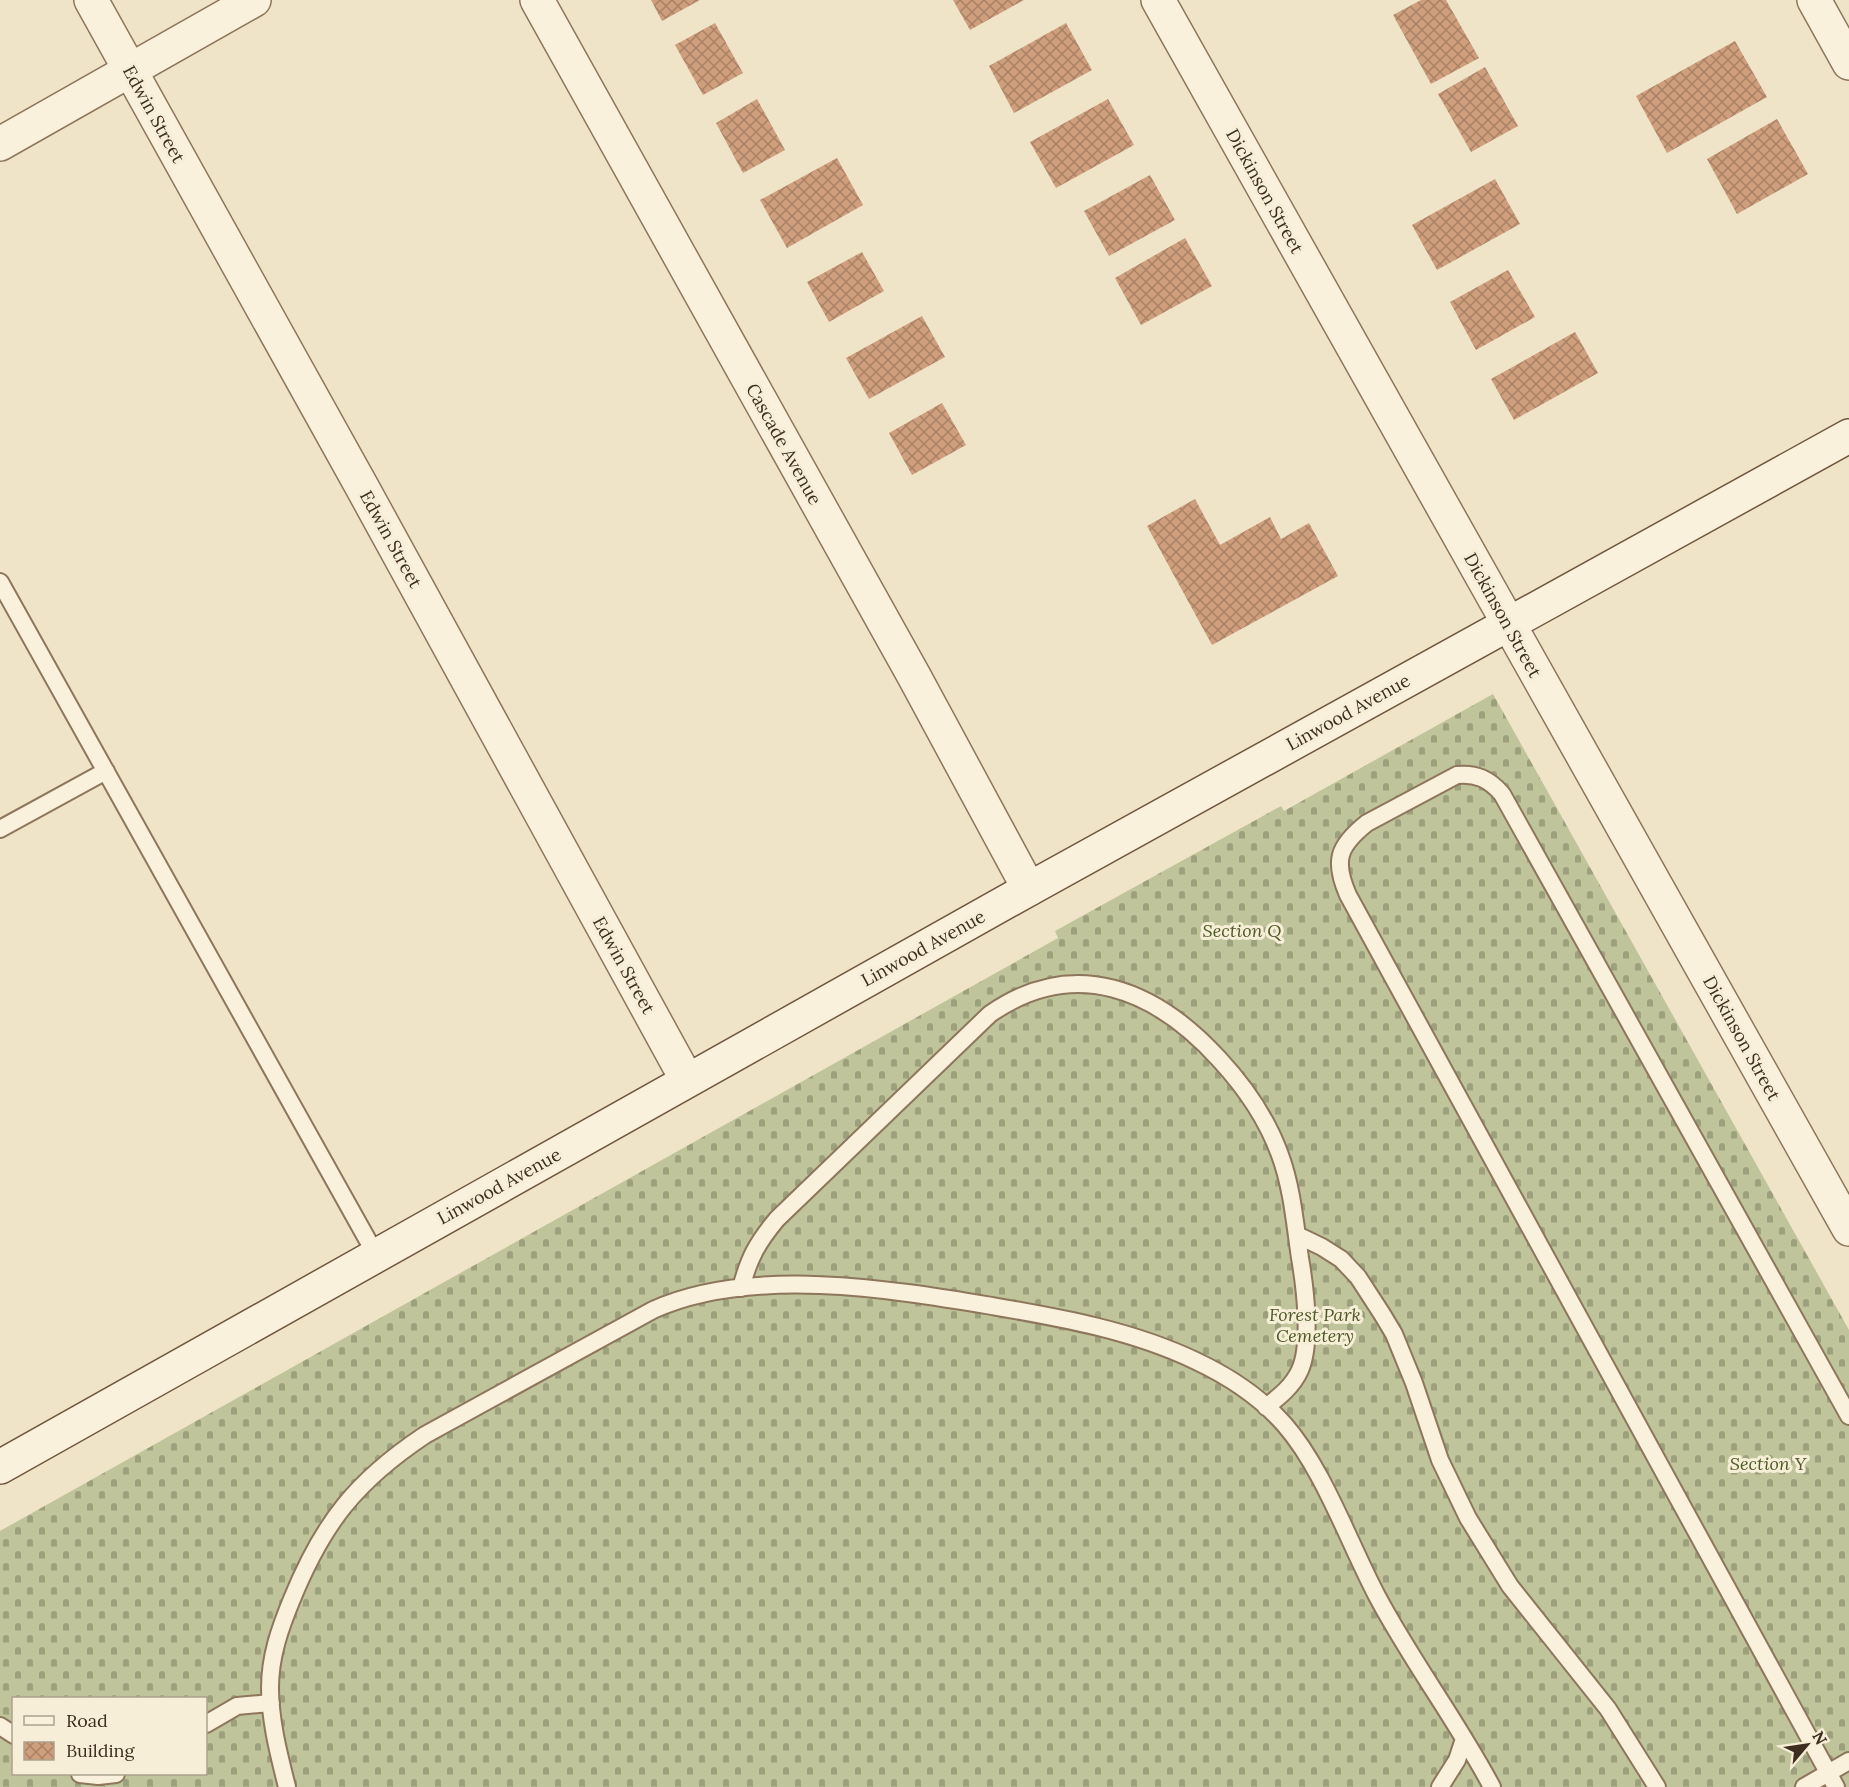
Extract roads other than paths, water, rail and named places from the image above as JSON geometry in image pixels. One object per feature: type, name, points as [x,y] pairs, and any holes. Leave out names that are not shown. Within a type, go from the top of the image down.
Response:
[{"type":"street","name":"Edwin Street","points":[[91,0],[356,476],[687,1080]]},
{"type":"street","points":[[0,144],[254,0]]},
{"type":"street","name":"Cascade Avenue","points":[[537,0],[914,676],[1029,889]]},
{"type":"street","name":"Dickinson Street","points":[[1158,0],[1849,1229]]},
{"type":"street","points":[[1814,0],[1849,63]]},
{"type":"street","name":"Linwood Avenue","points":[[3,1458],[376,1255],[1029,889],[1849,436]]},
{"type":"lane","points":[[0,582],[376,1255]]},
{"type":"lane","points":[[0,829],[106,771]]},
{"type":"lane","points":[[1832,1780],[1348,895],[1339,867],[1345,843],[1355,832],[1366,823],[1456,776],[1469,774],[1481,777],[1498,789],[1849,1416]]},
{"type":"lane","points":[[741,1288],[749,1260],[765,1233],[777,1219],[975,1027],[1004,1005],[1037,990],[1053,986],[1094,985],[1111,988],[1156,1005],[1173,1016],[1210,1049],[1244,1089],[1270,1131],[1287,1176],[1297,1235],[1306,1326],[1303,1359],[1299,1371],[1285,1392],[1266,1407]]},
{"type":"lane","points":[[1297,1235],[1341,1259],[1358,1277],[1394,1334],[1414,1383],[1440,1460],[1468,1518],[1516,1594],[1608,1709],[1657,1787]]},
{"type":"lane","points":[[287,1787],[278,1748],[270,1689],[274,1650],[280,1626],[300,1578],[328,1526],[352,1496],[381,1467],[445,1423],[638,1317],[671,1302],[708,1292],[741,1288],[829,1285],[918,1293],[1075,1320],[1130,1336],[1196,1361],[1233,1381],[1266,1407],[1296,1439],[1321,1482],[1378,1598],[1492,1787]]},
{"type":"lane","points":[[207,1723],[237,1706],[271,1702]]},
{"type":"lane","points":[[1440,1787],[1457,1760],[1464,1739]]},
{"type":"lane","points":[[1804,1787],[1832,1780],[1849,1761]]},
{"type":"lane","points":[[88,1779],[107,1775]]},
{"type":"park label","name":"Section Q","points":[[1242,930]]},
{"type":"park label","name":"Forest Park Cemetery","points":[[1315,1324]]},
{"type":"park label","name":"Section Y","points":[[1768,1463]]}]
